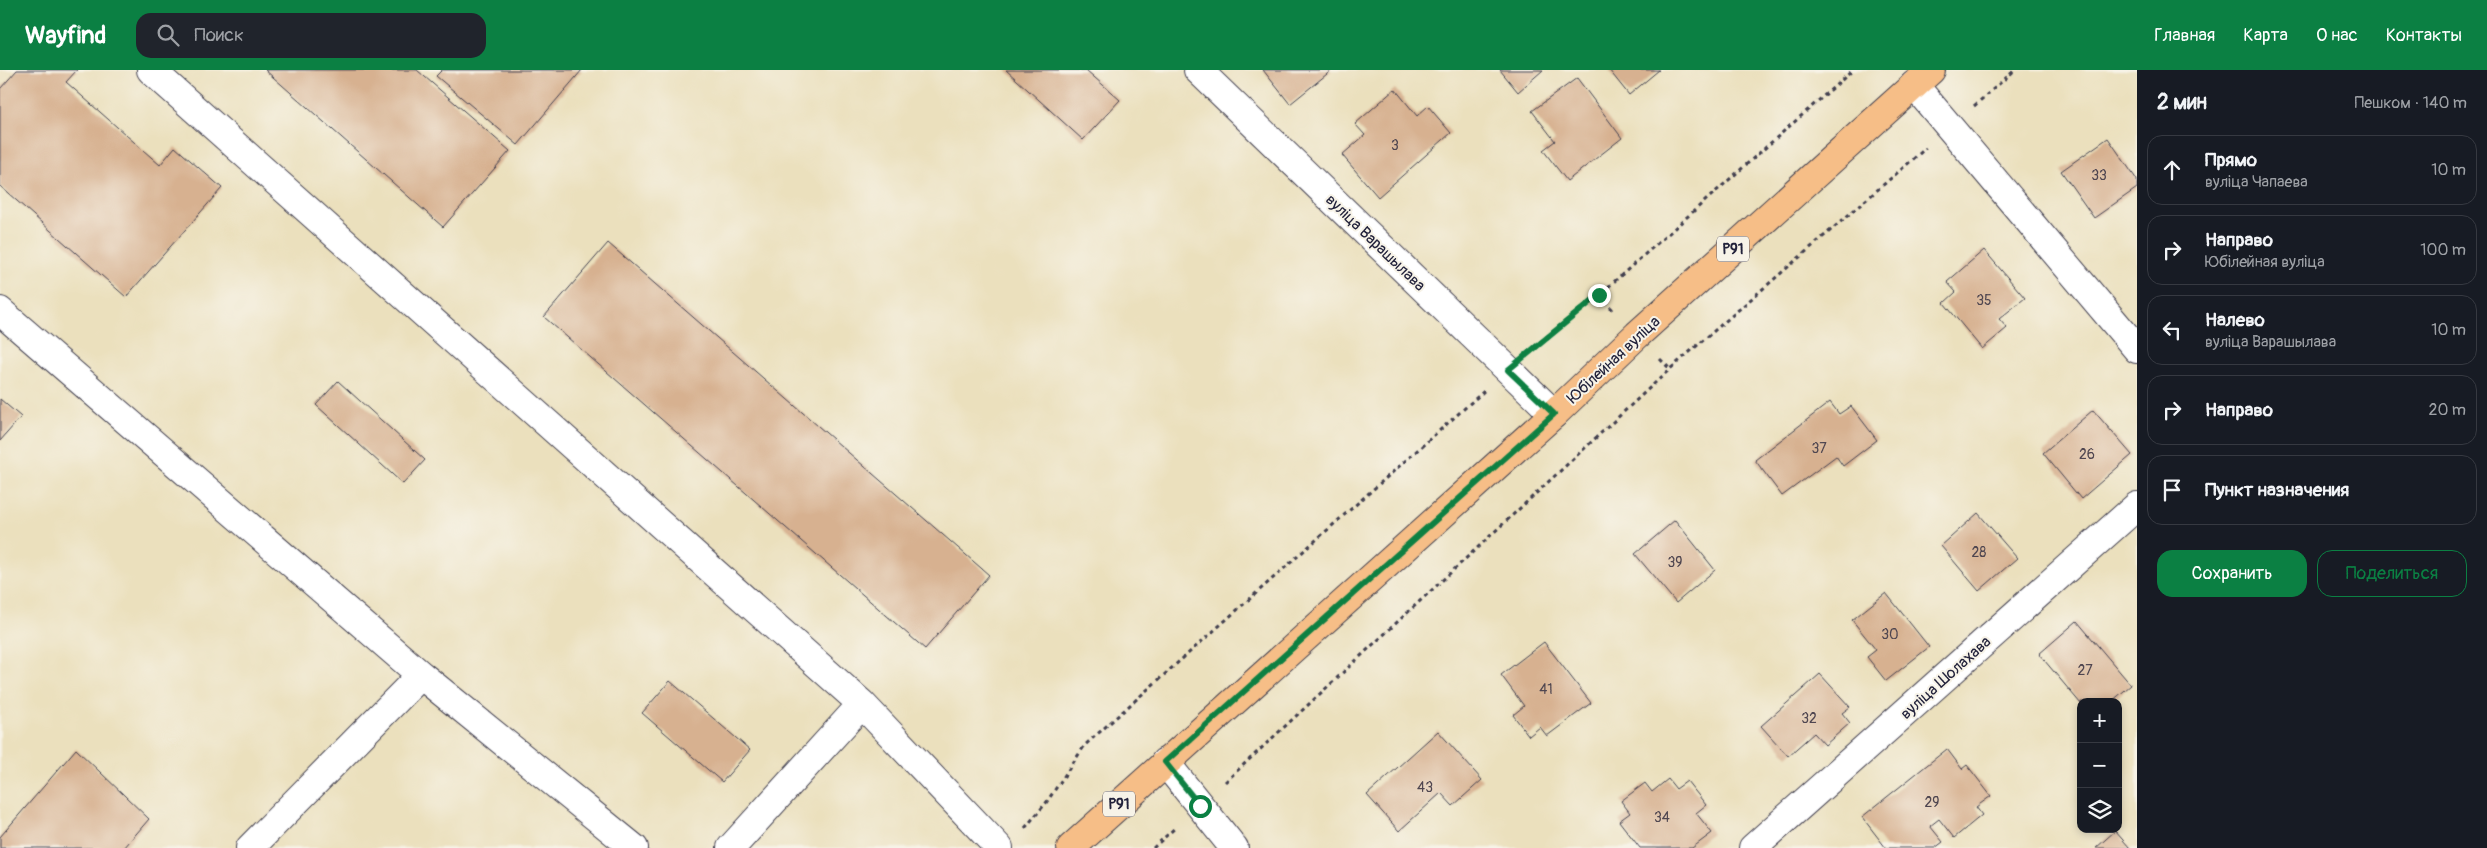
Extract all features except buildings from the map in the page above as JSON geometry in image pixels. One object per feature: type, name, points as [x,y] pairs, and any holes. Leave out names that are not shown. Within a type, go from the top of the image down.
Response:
[{"type":"main road","name":"Юбілейная вуліца","points":[[1071,848],[1554,414],[1922,78]]},
{"type":"street","points":[[151,70],[862,704],[999,848]]},
{"type":"street","name":"вуліца Варашылава","points":[[1198,70],[1554,414]]},
{"type":"street","points":[[1922,78],[1950,128],[2137,349]]},
{"type":"street","points":[[0,311],[420,675],[634,848]]},
{"type":"street","name":"вуліца Шолахава","points":[[1753,848],[2137,506]]},
{"type":"street","points":[[250,848],[420,675]]},
{"type":"street","points":[[731,848],[862,704]]},
{"type":"street","points":[[1165,762],[1234,848]]},
{"type":"path","points":[[1021,833],[1046,803],[1085,745],[1508,370],[1599,295],[1853,70]]},
{"type":"path","points":[[1152,848],[1200,806],[1670,369],[2015,70]]},
{"type":"route","points":[[1200,806],[1165,762],[1554,414],[1508,370],[1599,295]]}]
